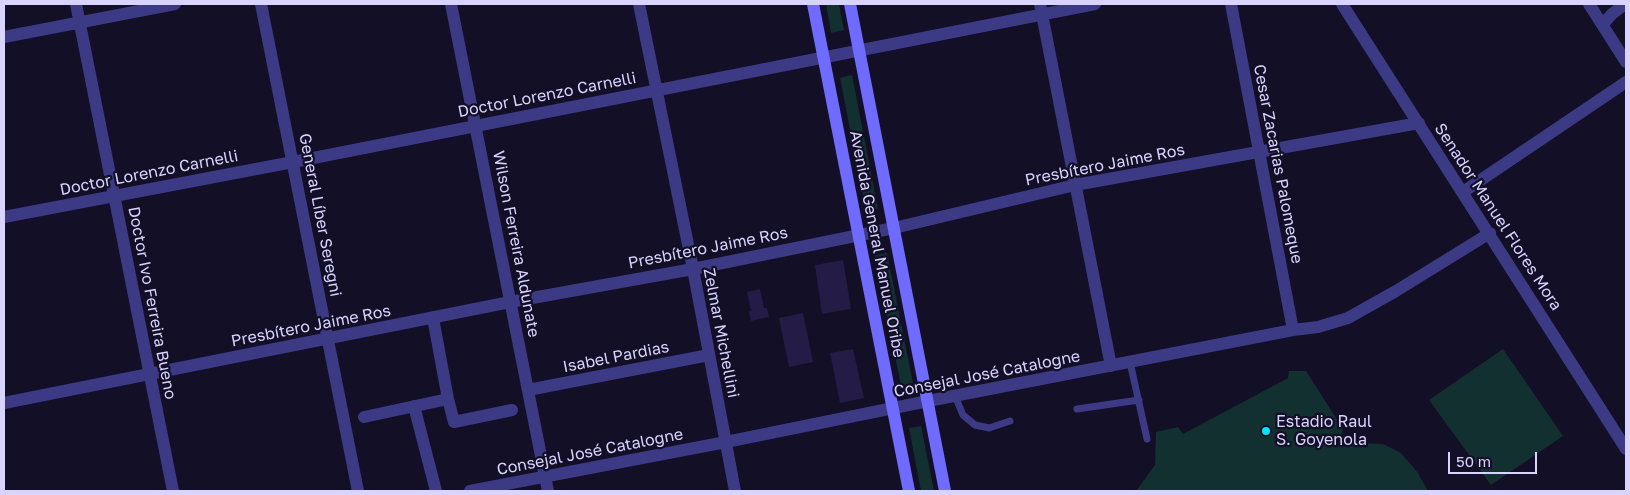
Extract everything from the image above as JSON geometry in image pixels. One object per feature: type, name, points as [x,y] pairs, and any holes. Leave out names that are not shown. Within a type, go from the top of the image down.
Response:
[{"type":"main road","name":"Avenida General Manuel Oribe","points":[[813,4],[909,491]]},
{"type":"main road","name":"Avenida General Manuel Oribe","points":[[850,4],[945,491]]},
{"type":"street","name":"Doctor Ivo Ferreira Bueno","points":[[76,4],[174,491]]},
{"type":"street","points":[[4,37],[175,4]]},
{"type":"street","name":"General Líber Seregni","points":[[261,4],[358,491]]},
{"type":"street","name":"Wilson Ferreira Aldunate","points":[[451,4],[548,491]]},
{"type":"street","name":"Zelmar Michellini","points":[[639,4],[693,269],[735,491]]},
{"type":"street","name":"Doctor Lorenzo Carnelli","points":[[4,217],[824,58],[1041,9],[1095,4]]},
{"type":"street","name":"Cesar Zacarias Palomeque","points":[[1231,4],[1293,330]]},
{"type":"street","name":"Senador Manuel Flores Mora","points":[[1342,4],[1626,448]]},
{"type":"street","points":[[1589,4],[1626,62]]},
{"type":"street","points":[[1603,24],[1625,4]]},
{"type":"street","points":[[1041,9],[1111,366]]},
{"type":"street","points":[[1463,192],[1626,82]]},
{"type":"street","name":"Presbítero Jaime Ros","points":[[4,403],[510,302],[693,269],[894,228],[1075,185],[1419,123]]},
{"type":"street","name":"Consejal José Catalogne","points":[[470,491],[545,478],[1293,330],[1318,327],[1348,318],[1490,233]]},
{"type":"street","points":[[433,318],[454,422],[512,410]]},
{"type":"street","name":"Isabel Pardias","points":[[528,390],[709,355]]},
{"type":"street","points":[[364,417],[448,399]]},
{"type":"street","points":[[414,406],[436,491]]},
{"type":"lane","points":[[1130,362],[1147,439]]},
{"type":"lane","points":[[955,396],[963,415],[975,425],[989,428],[1010,421]]},
{"type":"lane","points":[[1077,409],[1139,400]]},
{"type":"green space","points":[[826,4],[839,4],[844,30],[831,33]]},
{"type":"green space","points":[[852,75],[878,209],[866,211],[840,78]]},
{"type":"green space","points":[[887,253],[913,383],[901,386],[875,255]]},
{"type":"green space","points":[[1503,349],[1563,436],[1491,485],[1429,400]]},
{"type":"green space","name":"Estadio Raul S. Goyenola","points":[[1289,371],[1306,371],[1343,429],[1340,442],[1383,444],[1401,453],[1418,473],[1428,491],[1136,491],[1155,465],[1156,432],[1178,427],[1183,434],[1288,378]]},
{"type":"green space","points":[[921,426],[934,491],[921,491],[909,428]]},
{"type":"building","points":[[843,260],[851,309],[822,314],[815,265]]},
{"type":"building","points":[[760,289],[764,308],[767,308],[769,317],[751,321],[747,292]]},
{"type":"building","points":[[803,313],[813,362],[789,367],[779,318]]},
{"type":"building","points":[[853,349],[864,398],[840,403],[830,353]]},
{"type":"place","name":"Estadio Raul S. Goyenola","points":[[1266,431]]}]
